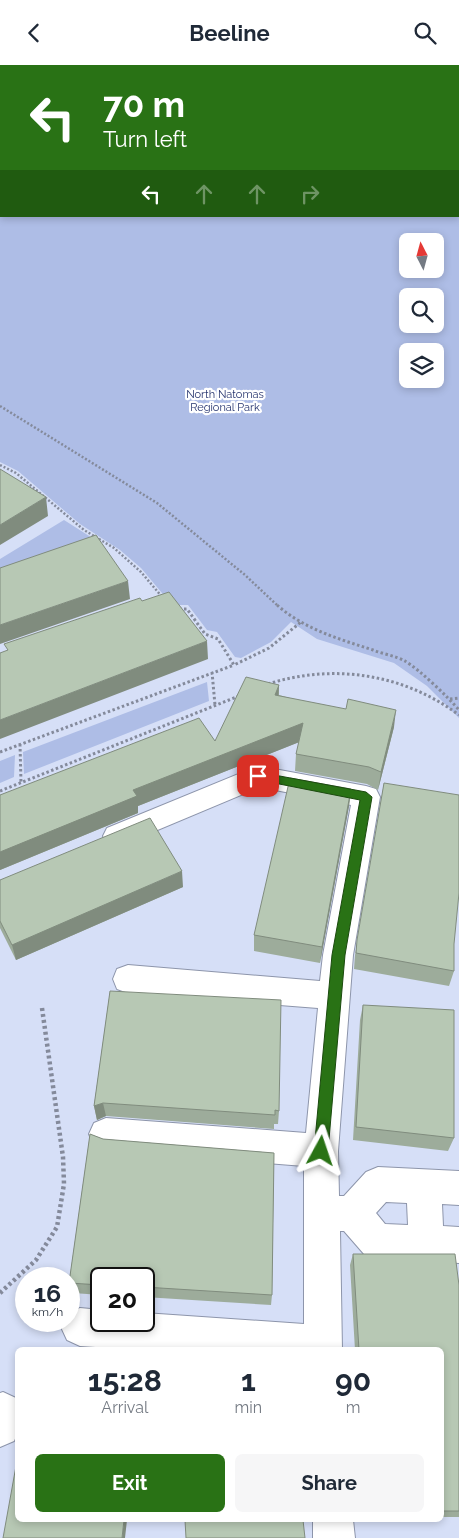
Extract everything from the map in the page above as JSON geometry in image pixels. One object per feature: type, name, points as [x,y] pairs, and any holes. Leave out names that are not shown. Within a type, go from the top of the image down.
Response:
[{"type":"lane","points":[[80,1327],[322,1347],[337,1213],[321,1151],[338,955],[366,797],[258,776],[89,847]]},
{"type":"lane","points":[[128,979],[335,996]]},
{"type":"lane","points":[[106,1134],[321,1151]]},
{"type":"lane","points":[[337,1213],[378,1184],[459,1188]]},
{"type":"lane","points":[[337,1213],[377,1241],[442,1244],[424,1186]]},
{"type":"lane","points":[[333,1522],[334,1538]]},
{"type":"path","points":[[0,406],[157,503],[238,568],[286,613],[329,636],[404,661],[450,699],[459,710]]},
{"type":"path","points":[[0,465],[16,473],[84,530],[114,548],[141,572],[164,598]]},
{"type":"path","points":[[175,609],[187,609],[205,634],[218,639],[234,665]]},
{"type":"path","points":[[0,752],[234,665],[269,648],[301,621]]},
{"type":"path","points":[[212,672],[215,705]]},
{"type":"path","points":[[259,688],[277,680],[320,675],[366,675],[407,687],[443,703],[459,715]]},
{"type":"path","points":[[0,791],[241,695]]},
{"type":"path","points":[[450,699],[459,698]]},
{"type":"path","points":[[20,744],[20,783]]},
{"type":"path","points":[[0,1293],[36,1260],[57,1227],[64,1184],[63,1157],[42,1008]]},
{"type":"green space","name":"North Natomas Regional Park","points":[[0,217],[459,217],[459,718],[427,686],[394,663],[317,639],[291,622],[271,642],[241,658],[235,657],[217,632],[207,630],[188,605],[172,605],[141,568],[120,550],[80,524],[18,471],[0,462]]},
{"type":"green space","points":[[64,520],[97,541],[0,574],[0,559]]},
{"type":"green space","points":[[207,682],[209,701],[24,774],[23,752]]},
{"type":"green space","points":[[15,755],[14,777],[0,783],[0,761]]},
{"type":"building","points":[[0,469],[46,497],[0,525]]},
{"type":"building","points":[[96,535],[128,581],[0,625],[0,568]]},
{"type":"building","points":[[169,592],[207,641],[0,720],[0,653],[8,650],[4,644],[140,598],[142,601]]},
{"type":"building","points":[[246,677],[279,685],[275,695],[346,709],[348,699],[396,710],[381,772],[369,767],[296,754],[303,723],[133,790],[137,796],[0,852],[0,795],[199,718],[215,741]]},
{"type":"building","points":[[290,778],[351,789],[322,947],[254,935]]},
{"type":"building","points":[[384,783],[459,795],[459,893],[454,944],[454,971],[356,953]]},
{"type":"building","points":[[150,818],[182,871],[12,945],[0,921],[0,880]]},
{"type":"building","points":[[110,991],[281,1000],[279,1111],[275,1110],[275,1115],[103,1103],[94,1106]]},
{"type":"building","points":[[363,1005],[454,1010],[454,1138],[356,1127]]},
{"type":"building","points":[[90,1134],[103,1139],[274,1153],[272,1295],[155,1288],[155,1267],[90,1267],[90,1284],[80,1284],[80,1267],[71,1267]]},
{"type":"building","points":[[353,1254],[455,1254],[459,1285],[459,1511],[444,1511],[444,1347],[359,1347]]},
{"type":"building","points":[[15,1472],[15,1522],[124,1522],[122,1538],[3,1538]]},
{"type":"building","points":[[185,1522],[303,1522],[305,1538],[186,1538]]},
{"type":"route","points":[[258,776],[366,797],[338,955],[321,1151]]}]
